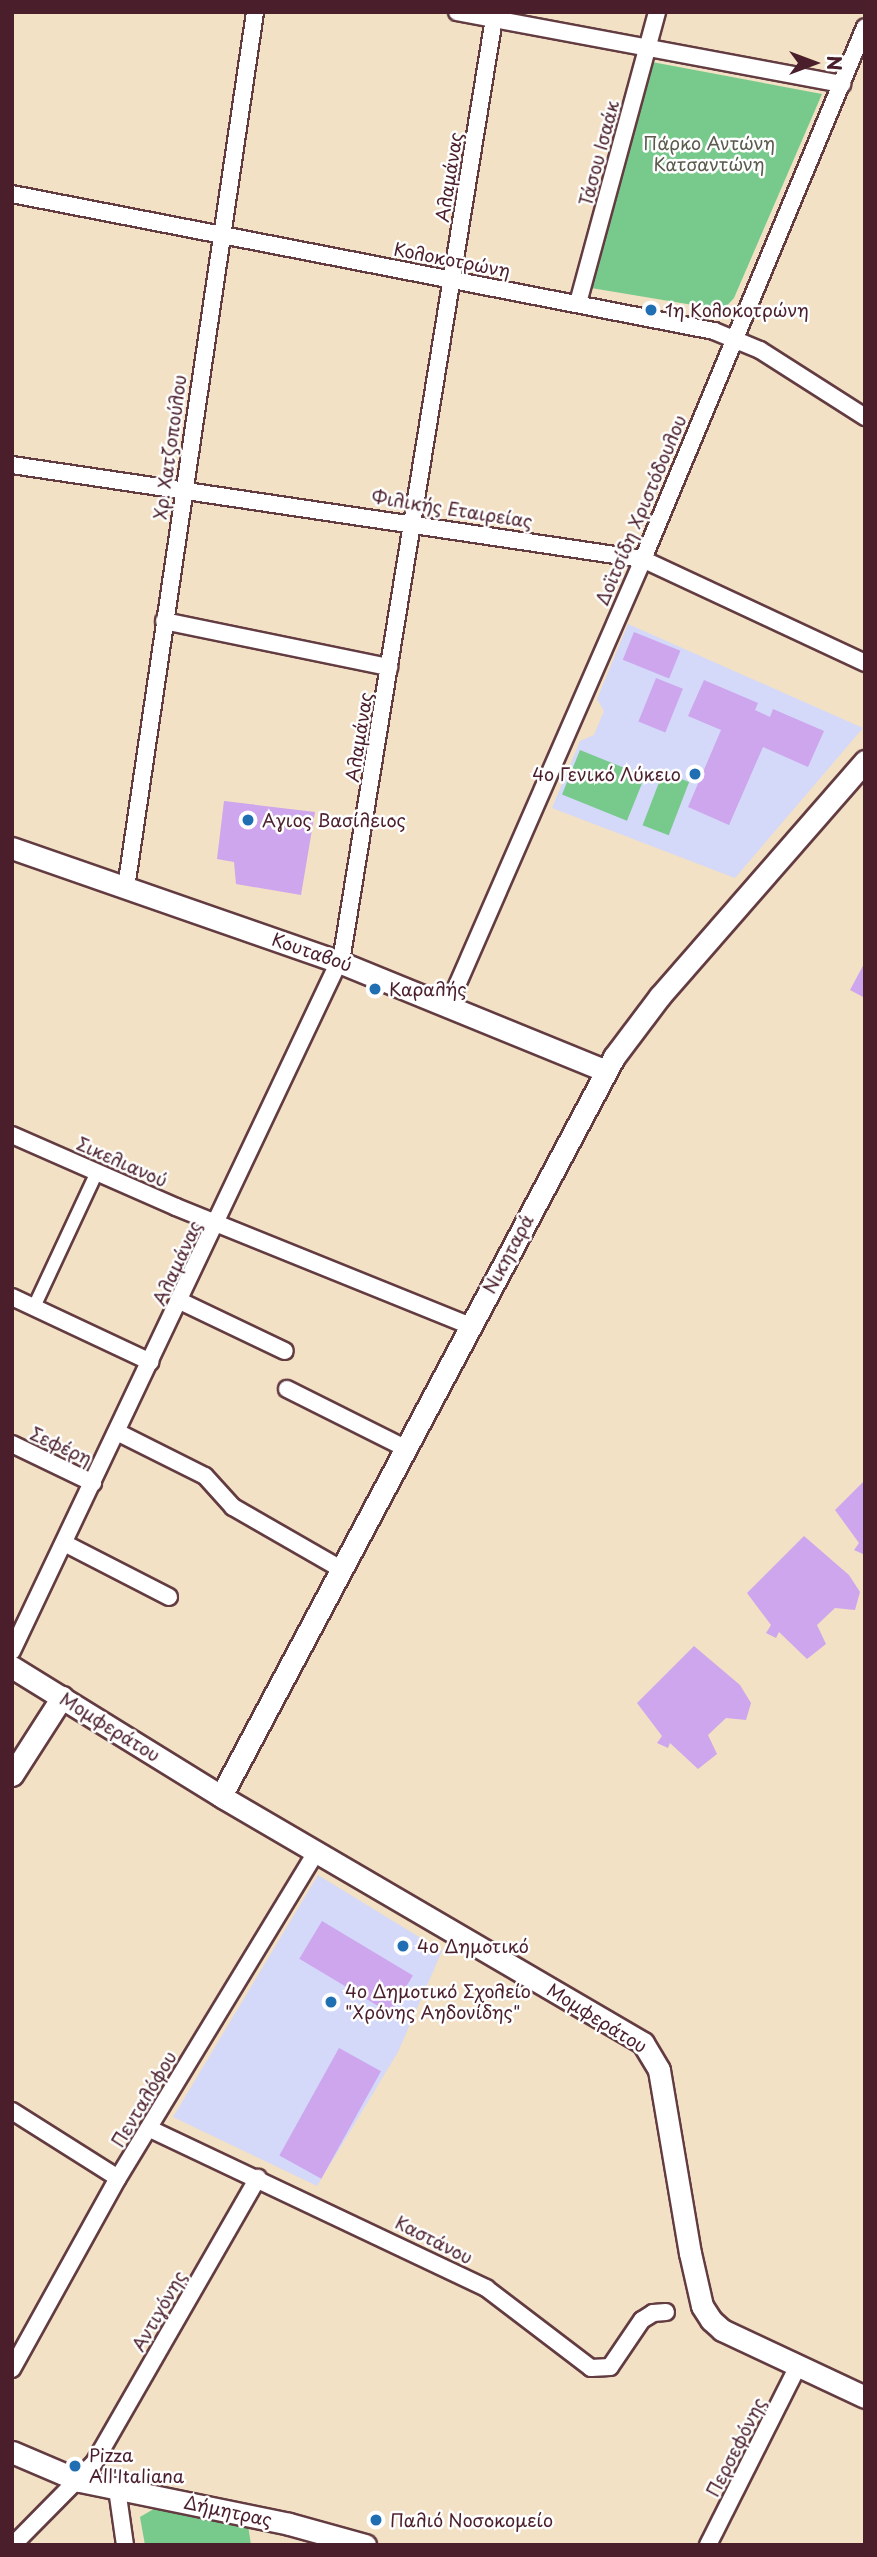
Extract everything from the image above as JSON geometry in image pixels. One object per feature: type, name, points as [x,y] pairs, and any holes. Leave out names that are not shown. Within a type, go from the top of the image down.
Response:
[{"type":"street","name":"Χρ. Χατζοπούλου","points":[[126,888],[256,12]]},
{"type":"street","points":[[457,12],[495,15],[647,48],[842,84]]},
{"type":"street","name":"Τάσου Ισαάκ","points":[[578,303],[657,12]]},
{"type":"street","name":"Αλαμάνας","points":[[12,1651],[217,1224],[339,961],[390,667],[495,15]]},
{"type":"street","name":"Δοϊτσίδη Χριστόδουλου","points":[[449,1006],[642,559],[865,27]]},
{"type":"street","name":"Κολοκοτρώνη","points":[[12,194],[578,303],[734,337],[865,417]]},
{"type":"street","name":"Φιλικής Εταιρείας","points":[[12,465],[413,522],[642,559],[865,663]]},
{"type":"street","points":[[164,621],[390,667]]},
{"type":"street","name":"Νικηταρά","points":[[220,1796],[606,1071],[660,996],[865,761]]},
{"type":"street","name":"Κουταβού","points":[[12,848],[339,961],[606,1071]]},
{"type":"street","name":"Σικελιανού","points":[[12,1135],[217,1224],[470,1326]]},
{"type":"street","points":[[34,1307],[97,1172]]},
{"type":"street","points":[[12,1297],[151,1362]]},
{"type":"street","points":[[180,1301],[285,1351]]},
{"type":"street","points":[[287,1389],[405,1448]]},
{"type":"street","points":[[117,1432],[205,1476],[233,1507],[341,1569]]},
{"type":"street","name":"Σεφέρη","points":[[12,1444],[93,1483]]},
{"type":"street","points":[[64,1544],[169,1597]]},
{"type":"street","name":"Μομφεράτου","points":[[12,1667],[220,1796],[643,2043],[659,2070],[702,2306],[722,2330],[865,2397]]},
{"type":"street","points":[[12,1775],[62,1697]]},
{"type":"street","name":"Πενταλόφου","points":[[12,2369],[118,2178],[316,1852]]},
{"type":"street","points":[[12,2111],[118,2178]]},
{"type":"street","name":"Καστάνου","points":[[150,2129],[486,2288],[599,2371],[610,2367],[642,2320],[653,2313],[666,2312]]},
{"type":"street","name":"Αντιγόνης","points":[[80,2481],[94,2463],[258,2178]]},
{"type":"street","name":"Περσεφόνης","points":[[708,2545],[798,2367]]},
{"type":"street","name":"Δήμητρας","points":[[12,2452],[80,2481],[365,2545]]},
{"type":"street","points":[[13,2545],[80,2481]]},
{"type":"street","points":[[117,2489],[125,2545]]},
{"type":"shaded area","name":"4ο Γενικό Λύκειο","points":[[628,624],[863,728],[735,878],[552,808],[580,741],[594,735],[604,711],[597,699]]},
{"type":"shaded area","name":"4ο Δημοτικό Σχολείο \"Χρόνης Αηδονίδης\"","points":[[318,1875],[442,1951],[398,2052],[317,2186],[173,2117]]},
{"type":"green space","name":"Πάρκο Αντώνη Κατσαντώνη","points":[[652,62],[822,94],[734,298],[723,310],[591,288]]},
{"type":"green space","points":[[580,750],[645,776],[627,821],[562,795]]},
{"type":"green space","points":[[663,772],[689,782],[669,835],[643,825]]},
{"type":"green space","points":[[157,2507],[248,2525],[251,2545],[145,2545],[140,2517]]},
{"type":"building","points":[[634,632],[680,651],[669,679],[623,660]]},
{"type":"building","points":[[656,678],[683,689],[665,732],[638,722]]},
{"type":"building","points":[[704,680],[758,703],[755,710],[770,717],[773,709],[824,731],[808,767],[763,747],[729,825],[688,807],[721,730],[688,716]]},
{"type":"building","points":[[224,801],[315,812],[301,895],[236,884],[234,862],[217,859]]},
{"type":"building","points":[[865,962],[865,998],[850,990]]},
{"type":"building","points":[[865,1480],[865,1555],[854,1550],[859,1543],[835,1510]]},
{"type":"building","points":[[804,1536],[849,1575],[860,1592],[855,1610],[835,1608],[817,1625],[826,1644],[807,1659],[779,1632],[776,1638],[766,1633],[771,1625],[747,1593]]},
{"type":"building","points":[[694,1646],[740,1685],[751,1703],[746,1720],[726,1718],[708,1735],[717,1754],[698,1769],[670,1743],[668,1748],[657,1743],[662,1736],[637,1703]]},
{"type":"building","points":[[322,1921],[413,1976],[390,2013],[299,1959]]},
{"type":"building","points":[[339,2048],[381,2071],[321,2179],[279,2156]]},
{"type":"place","name":"1η Κολοκοτρώνη","points":[[651,310]]},
{"type":"place","name":"4ο Γενικό Λύκειο","points":[[695,774]]},
{"type":"place","name":"Αγιος Βασίλειος","points":[[248,820]]},
{"type":"place","name":"Καραλής","points":[[375,989]]},
{"type":"place","name":"4ο Δημοτικό","points":[[403,1946]]},
{"type":"place","name":"4ο Δημοτικό Σχολείο \"Χρόνης Αηδονίδης\"","points":[[331,2002]]},
{"type":"place","name":"Pizza All'Italiana","points":[[75,2466]]},
{"type":"place","name":"Παλιό Νοσοκομείο","points":[[376,2520]]}]
